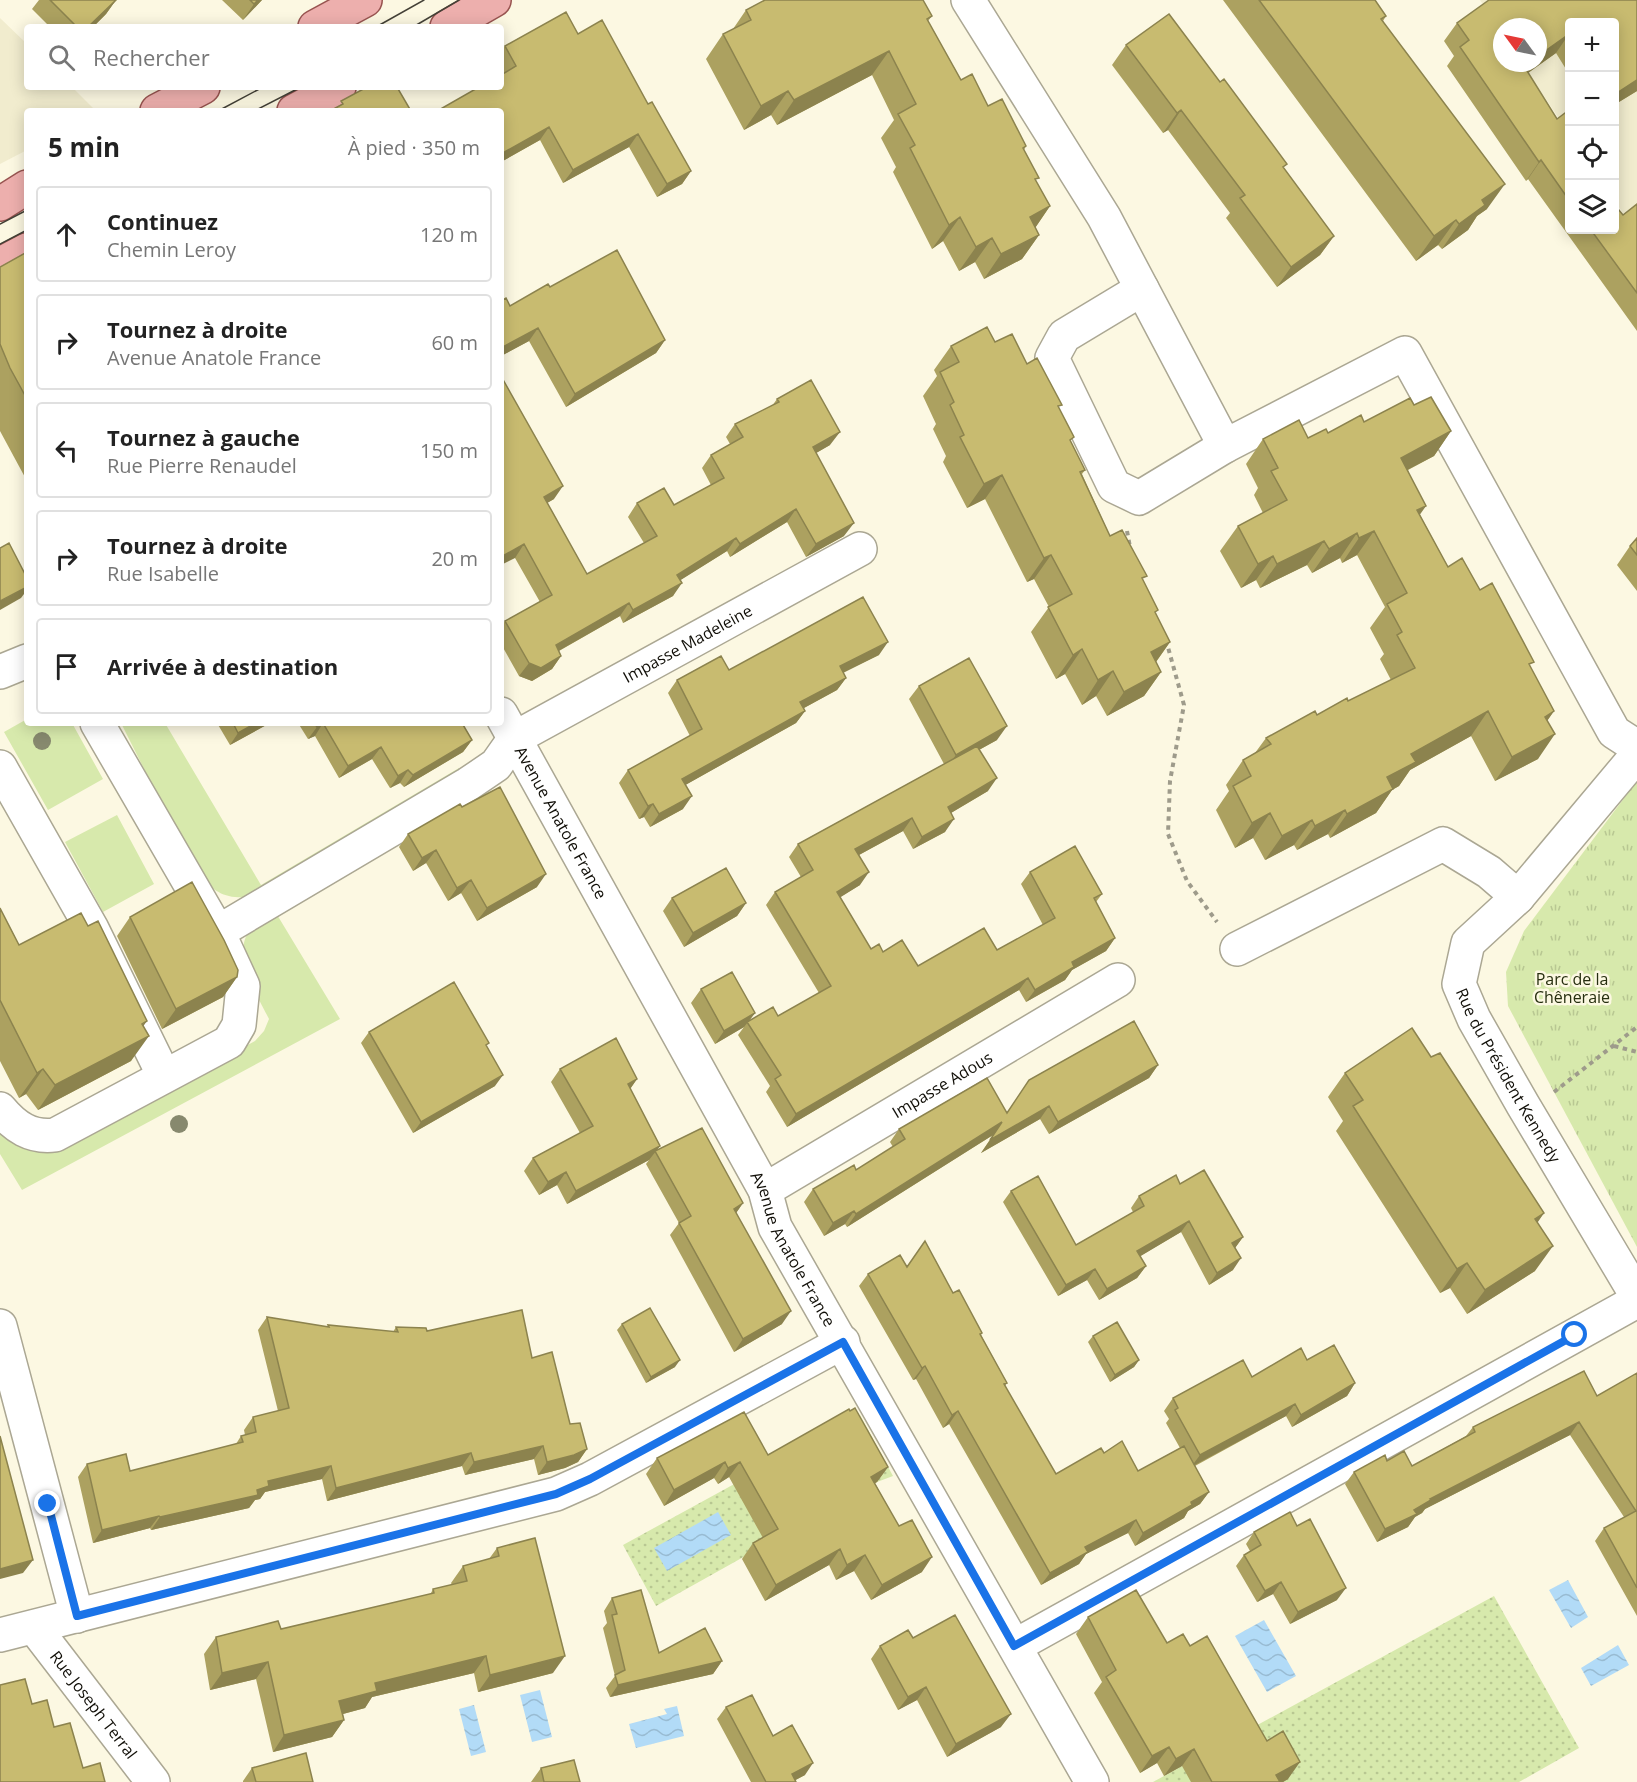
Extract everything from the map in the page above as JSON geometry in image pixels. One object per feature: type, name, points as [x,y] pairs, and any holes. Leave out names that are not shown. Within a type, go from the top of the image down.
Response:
[{"type":"main road","points":[[321,24],[365,0]]},
{"type":"main road","points":[[452,24],[494,0]]},
{"type":"main road","points":[[163,108],[197,90]]},
{"type":"main road","points":[[300,108],[333,90]]},
{"type":"main road","points":[[0,204],[24,189]]},
{"type":"main road","points":[[0,264],[24,252]]},
{"type":"street","points":[[968,0],[1104,217],[1225,447]]},
{"type":"street","points":[[1142,290],[1064,336],[1052,358],[1114,486],[1139,498],[1225,447],[1405,353],[1614,732],[1637,747]]},
{"type":"street","name":"Impasse Madeleine","points":[[508,726],[860,549]]},
{"type":"street","points":[[0,672],[24,662]]},
{"type":"street","points":[[0,1108],[20,1129],[41,1137],[55,1135],[229,1042],[239,1025],[243,986],[218,932],[99,726]]},
{"type":"street","points":[[218,932],[468,784],[496,765],[508,726]]},
{"type":"street","name":"Avenue Anatole France","points":[[508,726],[765,1190],[775,1227],[843,1342],[1092,1782]]},
{"type":"street","name":"Rue du Président Kennedy","points":[[1637,755],[1518,897],[1468,943],[1460,984],[1474,1019],[1637,1296]]},
{"type":"street","points":[[0,766],[92,929],[164,1076]]},
{"type":"street","points":[[1237,948],[1443,844],[1489,872],[1518,897]]},
{"type":"street","name":"Impasse Adous","points":[[765,1190],[1118,980]]},
{"type":"street","points":[[1014,1646],[1637,1301]]},
{"type":"street","points":[[0,1326],[77,1616]]},
{"type":"street","points":[[0,1635],[556,1494],[590,1479],[843,1342]]},
{"type":"street","name":"Rue Joseph Terral","points":[[33,1627],[153,1782]]},
{"type":"path","points":[[1132,554],[1126,531],[1139,498]]},
{"type":"path","points":[[1163,634],[1184,705],[1170,781],[1168,834],[1187,881],[1237,948]]},
{"type":"path","points":[[1523,1105],[1554,1092],[1637,1027]]},
{"type":"path","points":[[1613,1046],[1637,1052]]},
{"type":"shaded area","points":[[1480,0],[1637,0],[1637,235],[1619,207],[1619,18],[1565,18],[1565,128],[1528,72],[1547,72],[1547,18],[1493,20]]},
{"type":"shaded area","points":[[0,18],[24,41],[24,90],[75,90],[93,108],[24,108],[24,152],[0,164]]},
{"type":"green space","points":[[24,721],[24,726],[74,726],[103,779],[48,810],[4,732]]},
{"type":"green space","points":[[122,726],[167,726],[261,885],[459,768],[462,774],[251,897],[221,894],[197,875]]},
{"type":"green space","name":"Parc de la Chêneraie","points":[[1637,781],[1637,1247],[1508,1006],[1506,972],[1524,931]]},
{"type":"green space","points":[[117,815],[154,884],[103,912],[65,842]]},
{"type":"green space","points":[[276,913],[340,1019],[22,1190],[0,1154],[0,1123],[73,1141],[255,1041],[264,1031],[269,1019],[248,974],[243,948],[252,928]]},
{"type":"green space","points":[[860,1415],[893,1476],[877,1482],[656,1606],[623,1545]]},
{"type":"green space","points":[[1494,1596],[1579,1748],[1519,1782],[1153,1782]]},
{"type":"water","points":[[718,1512],[731,1535],[667,1571],[654,1548]]},
{"type":"water","points":[[1568,1580],[1588,1617],[1571,1628],[1549,1590]]},
{"type":"water","points":[[1264,1620],[1296,1676],[1267,1692],[1235,1636]]},
{"type":"water","points":[[1618,1645],[1629,1665],[1591,1686],[1581,1668]]},
{"type":"water","points":[[540,1690],[552,1737],[532,1742],[520,1695]]},
{"type":"water","points":[[474,1705],[486,1752],[471,1756],[459,1709]]},
{"type":"water","points":[[677,1706],[684,1736],[636,1748],[629,1724],[667,1714],[664,1709]]},
{"type":"building","points":[[50,0],[116,0],[91,24],[74,24]]},
{"type":"building","points":[[765,0],[923,0],[932,16],[927,19],[961,80],[972,74],[988,106],[1002,99],[1026,146],[1023,148],[1039,178],[1035,179],[1050,206],[1030,217],[1039,235],[1001,254],[992,238],[976,247],[960,217],[949,225],[910,148],[915,145],[898,114],[916,104],[889,51],[794,100],[788,91],[761,106],[723,34],[751,20],[746,10]]},
{"type":"building","points":[[1259,0],[1375,0],[1386,16],[1381,19],[1505,184],[1482,200],[1485,205],[1459,224],[1456,220],[1434,236]]},
{"type":"building","points":[[1489,0],[1637,0],[1637,80],[1619,92],[1619,18],[1565,18],[1565,37],[1547,50],[1547,18],[1493,18],[1493,72],[1528,72],[1557,119],[1565,113],[1565,194],[1541,160],[1539,162],[1460,47],[1469,40],[1457,23]]},
{"type":"building","points":[[566,12],[578,34],[602,20],[648,104],[652,102],[691,171],[667,184],[638,134],[573,170],[549,127],[504,152],[504,108],[442,108],[474,90],[504,90],[504,73],[516,66],[505,46]]},
{"type":"building","points":[[1169,14],[1220,82],[1224,79],[1287,164],[1283,167],[1334,236],[1291,267],[1240,198],[1245,195],[1181,110],[1177,113],[1126,45]]},
{"type":"building","points":[[361,90],[399,90],[409,108],[336,108],[343,104],[341,101]]},
{"type":"building","points":[[1637,204],[1637,293],[1594,234],[1619,234],[1619,210],[1623,215]]},
{"type":"building","points":[[617,250],[665,340],[575,394],[538,328],[504,346],[504,299],[506,298],[510,306],[548,284],[550,287]]},
{"type":"building","points":[[24,254],[24,394],[0,344],[0,267]]},
{"type":"building","points":[[987,327],[995,342],[1012,334],[1027,364],[1037,358],[1062,405],[1058,406],[1074,437],[1070,440],[1085,470],[1080,472],[1110,536],[1122,530],[1147,576],[1142,578],[1158,610],[1155,612],[1170,642],[1151,652],[1161,672],[1124,692],[1113,671],[1098,680],[1082,649],[1073,655],[1048,607],[1072,594],[1051,555],[1044,558],[1002,475],[984,484],[960,437],[964,435],[950,405],[954,402],[940,372],[959,362],[951,346]]},
{"type":"building","points":[[811,380],[840,432],[813,447],[854,523],[816,544],[796,509],[740,544],[736,538],[677,575],[682,583],[633,610],[629,603],[556,645],[561,656],[541,668],[529,663],[505,621],[552,595],[524,544],[504,555],[504,381],[563,486],[544,497],[587,574],[657,536],[637,503],[664,488],[674,505],[724,478],[711,455],[743,437],[735,424],[779,402],[777,399]]},
{"type":"building","points":[[1431,397],[1451,431],[1401,458],[1426,506],[1417,510],[1448,567],[1462,558],[1480,590],[1492,583],[1534,662],[1529,664],[1554,711],[1545,717],[1555,734],[1512,757],[1488,711],[1411,754],[1416,762],[1387,777],[1393,789],[1347,814],[1345,810],[1315,826],[1312,820],[1282,836],[1270,813],[1252,823],[1233,786],[1251,776],[1243,760],[1271,744],[1266,738],[1315,711],[1317,715],[1347,698],[1348,701],[1415,668],[1397,635],[1402,632],[1387,604],[1407,593],[1374,531],[1359,538],[1357,533],[1329,549],[1324,541],[1277,564],[1273,556],[1258,564],[1238,526],[1287,500],[1271,471],[1278,468],[1263,439],[1299,420],[1308,438],[1326,429],[1328,433],[1361,415],[1364,422],[1410,398],[1414,405]]},
{"type":"building","points":[[1637,538],[1637,555],[1630,546]]},
{"type":"building","points":[[9,543],[24,572],[24,589],[0,601],[0,548]]},
{"type":"building","points":[[863,597],[888,642],[840,666],[846,678],[800,702],[805,711],[682,779],[692,796],[659,814],[653,804],[648,806],[628,770],[702,729],[677,680],[721,656],[729,670]]},
{"type":"building","points":[[969,658],[1007,726],[956,755],[919,686]]},
{"type":"building","points":[[234,726],[251,726],[238,733]]},
{"type":"building","points":[[325,726],[464,726],[472,740],[413,775],[408,770],[398,776],[381,747],[348,766]]},
{"type":"building","points":[[977,746],[997,778],[948,807],[954,819],[922,837],[912,818],[855,849],[869,872],[837,892],[871,949],[879,944],[883,952],[902,940],[918,966],[984,928],[997,950],[1055,918],[1030,872],[1075,846],[1102,894],[1094,898],[1115,938],[1072,962],[1074,967],[1035,990],[1028,978],[796,1114],[775,1079],[781,1075],[747,1022],[773,1007],[778,1016],[831,986],[775,892],[813,870],[798,844]]},
{"type":"building","points":[[500,787],[546,874],[487,908],[471,880],[457,888],[436,850],[422,858],[408,834],[460,804],[462,807]]},
{"type":"building","points":[[726,868],[746,903],[693,933],[672,898]]},
{"type":"building","points":[[192,882],[238,970],[237,977],[176,1009],[130,917]]},
{"type":"building","points":[[0,908],[19,945],[81,913],[88,926],[98,921],[147,1021],[142,1024],[149,1036],[55,1085],[43,1069],[37,1073],[0,1000]]},
{"type":"building","points":[[732,972],[755,1013],[724,1031],[701,989]]},
{"type":"building","points":[[454,982],[489,1043],[486,1045],[503,1075],[421,1122],[369,1032]]},
{"type":"building","points":[[1134,1021],[1158,1065],[1058,1122],[1049,1106],[990,1140],[1002,1122],[856,1214],[854,1211],[833,1223],[813,1189],[854,1165],[856,1170],[905,1139],[899,1129],[987,1078],[1007,1113],[1029,1080]]},
{"type":"building","points":[[1412,1028],[1431,1057],[1440,1053],[1544,1213],[1535,1219],[1553,1246],[1485,1290],[1467,1263],[1457,1269],[1353,1106],[1363,1100],[1345,1073]]},
{"type":"building","points":[[616,1038],[637,1079],[628,1084],[660,1146],[576,1191],[566,1172],[548,1182],[533,1158],[593,1126],[560,1069]]},
{"type":"building","points":[[702,1128],[743,1203],[734,1209],[791,1311],[743,1339],[679,1223],[691,1216],[655,1151]]},
{"type":"building","points":[[1204,1170],[1243,1237],[1232,1243],[1241,1258],[1217,1273],[1189,1221],[1137,1251],[1146,1266],[1107,1289],[1095,1269],[1066,1285],[1011,1191],[1038,1176],[1076,1245],[1144,1206],[1139,1196],[1176,1175],[1180,1184]]},
{"type":"building","points":[[925,1241],[953,1293],[959,1290],[1007,1383],[1004,1384],[1056,1474],[1101,1448],[1104,1453],[1122,1441],[1138,1471],[1184,1446],[1209,1492],[1191,1502],[1192,1505],[1143,1533],[1136,1520],[1085,1547],[1088,1552],[1050,1573],[958,1411],[952,1415],[925,1366],[922,1368],[868,1274],[900,1255],[907,1267]]},
{"type":"building","points":[[650,1308],[680,1360],[651,1377],[622,1324]]},
{"type":"building","points":[[522,1310],[532,1358],[552,1352],[570,1424],[580,1423],[587,1449],[547,1462],[543,1446],[474,1462],[471,1453],[336,1488],[331,1466],[268,1481],[269,1486],[257,1490],[258,1495],[102,1530],[87,1464],[126,1454],[130,1471],[243,1442],[241,1436],[256,1432],[253,1417],[289,1408],[267,1317],[329,1327],[328,1325],[398,1332],[396,1327],[426,1328],[427,1331]]},
{"type":"building","points":[[1117,1322],[1139,1360],[1115,1375],[1093,1336]]},
{"type":"building","points":[[1334,1345],[1355,1383],[1301,1415],[1295,1404],[1200,1455],[1175,1410],[1178,1408],[1173,1398],[1243,1360],[1252,1377],[1301,1348],[1307,1360]]},
{"type":"building","points":[[1584,1371],[1597,1396],[1637,1373],[1637,1588],[1604,1528],[1636,1511],[1579,1422],[1430,1499],[1414,1510],[1417,1514],[1385,1529],[1354,1472],[1385,1455],[1387,1461],[1404,1451],[1412,1466],[1475,1432],[1473,1427]]},
{"type":"building","points":[[855,1408],[888,1467],[871,1477],[899,1526],[912,1520],[932,1557],[882,1585],[865,1555],[847,1565],[840,1549],[776,1585],[753,1543],[778,1529],[740,1462],[728,1468],[725,1462],[674,1490],[657,1458],[744,1412],[768,1455],[849,1409],[850,1411]]},
{"type":"building","points":[[0,1436],[33,1560],[0,1569]]},
{"type":"building","points":[[1290,1512],[1297,1526],[1310,1519],[1346,1588],[1298,1612],[1281,1582],[1265,1591],[1244,1555],[1261,1545],[1254,1532]]},
{"type":"building","points":[[535,1538],[565,1656],[490,1675],[486,1656],[375,1683],[377,1691],[339,1701],[344,1720],[284,1735],[268,1662],[222,1673],[216,1637],[278,1621],[281,1629],[434,1593],[433,1589],[467,1581],[463,1566],[499,1556],[497,1548]]},
{"type":"building","points":[[641,1590],[659,1653],[705,1628],[722,1661],[618,1685],[615,1675],[625,1670],[612,1615],[617,1614],[612,1598]]},
{"type":"building","points":[[1136,1590],[1167,1643],[1183,1634],[1190,1646],[1207,1636],[1267,1741],[1283,1731],[1300,1762],[1276,1775],[1280,1782],[1212,1782],[1194,1749],[1176,1759],[1169,1747],[1152,1756],[1106,1677],[1116,1670],[1088,1617]]},
{"type":"building","points":[[955,1615],[1011,1714],[956,1744],[926,1687],[908,1697],[880,1646],[908,1630],[913,1638]]},
{"type":"building","points":[[25,1679],[32,1704],[47,1700],[54,1727],[70,1723],[83,1768],[100,1763],[105,1782],[0,1782],[0,1685]]},
{"type":"building","points":[[752,1695],[773,1736],[792,1725],[813,1763],[792,1774],[796,1782],[766,1782],[726,1707]]},
{"type":"building","points":[[306,1753],[313,1782],[256,1782],[252,1768]]},
{"type":"building","points":[[574,1760],[580,1782],[544,1782],[541,1768]]},
{"type":"tram line","points":[[381,24],[424,0]]},
{"type":"tram line","points":[[418,24],[459,0]]},
{"type":"tram line","points":[[224,108],[257,90]]},
{"type":"tram line","points":[[260,108],[295,90]]},
{"type":"tram line","points":[[0,224],[24,212]]},
{"type":"tram line","points":[[0,244],[24,232]]},
{"type":"route","points":[[48,1504],[77,1616],[556,1494],[590,1479],[843,1342],[1014,1646],[1575,1335]]}]
